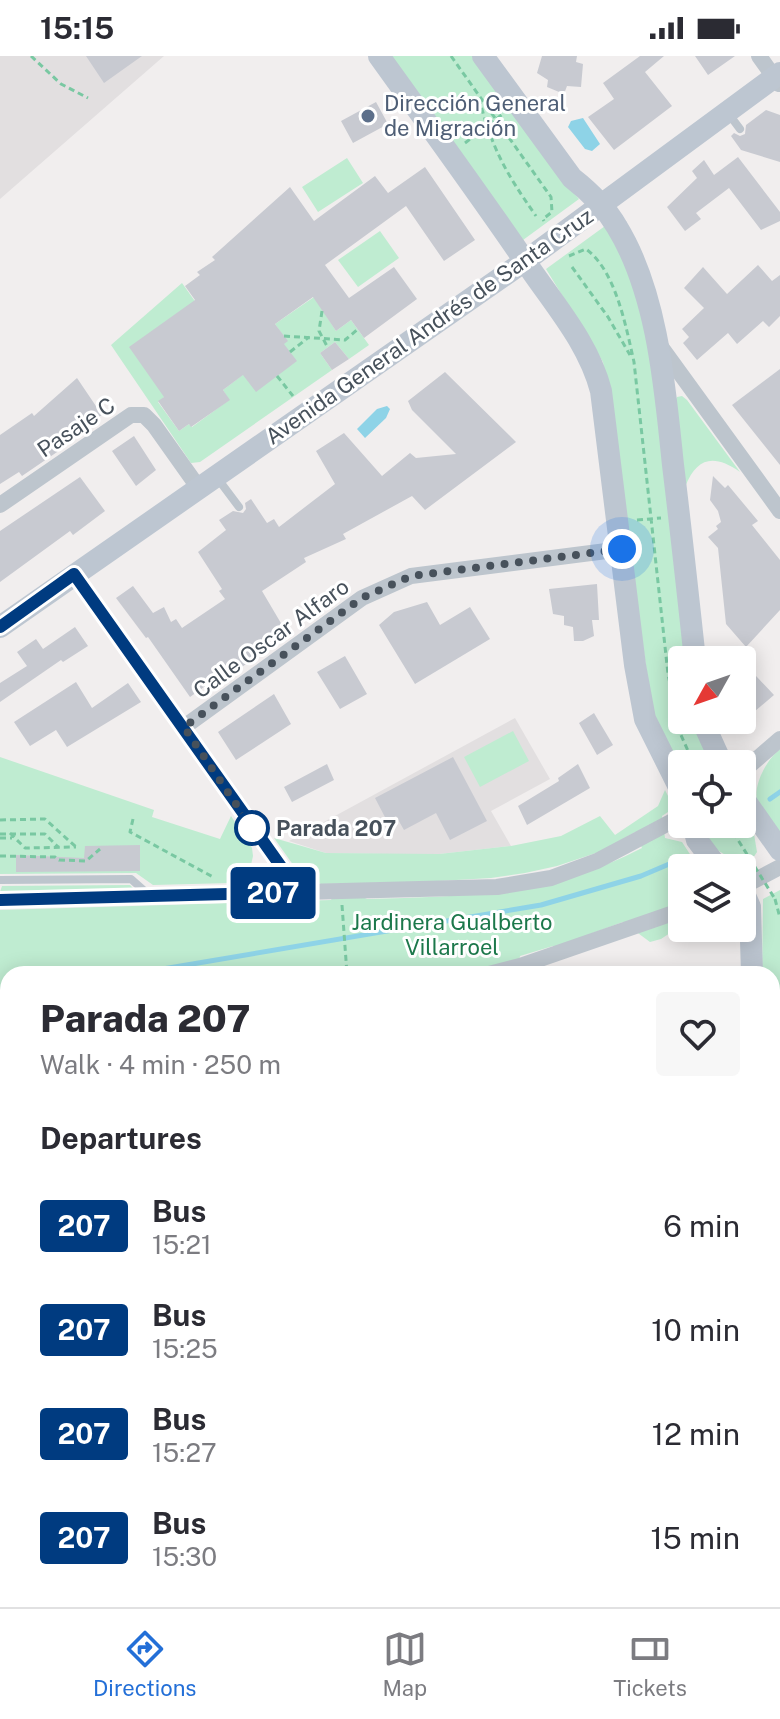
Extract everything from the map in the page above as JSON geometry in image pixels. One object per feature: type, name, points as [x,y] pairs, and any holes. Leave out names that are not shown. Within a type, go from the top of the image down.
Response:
[{"type":"main road","points":[[379,56],[585,347],[595,369],[601,391],[635,665],[645,719],[668,765]]},
{"type":"main road","points":[[483,56],[572,178],[602,206],[617,227],[642,284],[656,340],[666,401],[693,646]]},
{"type":"main road","name":"Avenida General Andrés de Santa Cruz","points":[[0,627],[602,206],[734,121],[778,79]]},
{"type":"main road","points":[[756,816],[780,850]]},
{"type":"main road","points":[[751,942],[752,966]]},
{"type":"street","points":[[759,56],[778,79]]},
{"type":"street","points":[[656,340],[780,511]]},
{"type":"street","name":"Pasaje C","points":[[0,505],[131,415],[144,415],[206,481]]},
{"type":"street","name":"Calle Oscar Alfaro","points":[[184,727],[362,598],[411,576],[622,549]]},
{"type":"street","points":[[74,574],[299,892]]},
{"type":"street","points":[[756,760],[780,739]]},
{"type":"street","points":[[0,900],[497,887],[551,878],[597,861],[668,823]]},
{"type":"street","points":[[756,880],[780,867]]},
{"type":"street","points":[[520,966],[668,915]]},
{"type":"lane","points":[[206,481],[239,507]]},
{"type":"lane","points":[[0,880],[131,879],[150,896]]},
{"type":"path","points":[[31,56],[61,84],[88,98]]},
{"type":"path","points":[[451,56],[551,197],[553,208],[544,221]]},
{"type":"path","points":[[478,95],[486,127],[504,169],[536,216]]},
{"type":"path","points":[[457,149],[510,109]]},
{"type":"path","points":[[569,256],[586,249],[597,257],[609,276],[634,362],[668,674],[680,733],[688,750]]},
{"type":"path","points":[[572,267],[614,326],[634,362]]},
{"type":"path","points":[[322,311],[319,331],[328,348]]},
{"type":"path","points":[[284,336],[345,340],[358,329]]},
{"type":"path","points":[[290,352],[309,337]]},
{"type":"path","points":[[277,376],[293,396]]},
{"type":"path","points":[[625,522],[669,517]]},
{"type":"path","points":[[0,820],[45,819],[76,847],[25,848],[10,833]]},
{"type":"path","points":[[133,819],[130,832],[222,881]]},
{"type":"path","points":[[0,836],[10,833],[45,834],[59,848]]},
{"type":"path","points":[[0,836],[15,838]]},
{"type":"path","points":[[737,838],[775,899],[780,918]]},
{"type":"path","points":[[0,856],[86,861],[100,849]]},
{"type":"path","points":[[342,905],[346,966]]},
{"type":"shaded area","points":[[0,56],[164,56],[0,199]]},
{"type":"shaded area","points":[[515,718],[550,779],[491,811],[511,846],[439,854],[326,853],[289,841]]},
{"type":"green space","points":[[390,56],[472,56],[579,199],[523,240]]},
{"type":"green space","points":[[347,158],[363,183],[318,212],[302,187]]},
{"type":"green space","points":[[605,226],[632,280],[648,339],[686,646],[668,646],[668,734],[700,734],[705,750],[670,750],[652,709],[603,362],[546,269]]},
{"type":"green space","points":[[380,231],[399,258],[358,287],[338,260]]},
{"type":"green space","points":[[182,283],[238,362],[168,394],[158,402],[179,431],[189,424],[192,427],[229,400],[223,390],[287,341],[275,324],[314,297],[336,331],[351,320],[369,345],[349,359],[335,342],[320,353],[332,370],[200,462],[191,463],[111,345]]},
{"type":"green space","points":[[682,396],[740,472],[722,463],[707,462],[695,469],[685,487],[675,401]]},
{"type":"green space","points":[[513,731],[529,761],[480,787],[464,757]]},
{"type":"green space","points":[[780,749],[780,832],[761,810],[757,792],[765,767]]},
{"type":"green space","points":[[0,757],[154,810],[152,817],[220,839],[231,816],[252,848],[251,865],[231,883],[153,885],[136,873],[0,874]]},
{"type":"green space","name":"Jardinera Gualberto Villarroel","points":[[665,790],[668,812],[662,816],[665,838],[682,842],[690,854],[668,854],[668,934],[661,939],[650,942],[623,922],[559,949],[553,946],[520,956],[514,966],[0,966],[0,910],[331,900],[333,896],[361,896],[367,899],[474,894],[574,876],[642,848],[635,832],[602,851],[525,873],[421,882],[321,884],[301,876],[274,838],[326,853],[439,854],[511,846],[561,836],[600,816],[615,835],[658,806]]},
{"type":"green space","points":[[708,838],[755,838],[757,852],[724,854],[712,847]]},
{"type":"green space","points":[[130,885],[135,890],[0,892],[2,886]]},
{"type":"green space","points":[[780,890],[780,966],[762,966],[763,899]]},
{"type":"water","points":[[583,118],[600,144],[592,151],[585,149],[568,127],[571,121]]},
{"type":"water","points":[[387,406],[390,409],[386,418],[365,438],[357,429],[377,409]]},
{"type":"building","points":[[86,56],[142,56],[104,83]]},
{"type":"building","points":[[542,56],[577,56],[576,62],[583,64],[581,87],[567,86],[564,94],[547,87],[548,80],[537,73]]},
{"type":"building","points":[[640,56],[664,56],[645,72],[672,106],[614,150],[588,117],[614,99],[603,83]]},
{"type":"building","points":[[695,56],[735,56],[708,75]]},
{"type":"building","name":"Dirección General de Migración","points":[[376,102],[388,124],[353,143],[341,121]]},
{"type":"building","points":[[766,110],[780,115],[780,162],[741,150],[731,136],[734,133],[740,136],[745,134],[746,125]]},
{"type":"building","points":[[738,157],[780,212],[780,221],[761,230],[729,188],[696,213],[701,219],[685,231],[667,207],[697,178],[692,171],[704,160],[714,175]]},
{"type":"building","points":[[425,167],[475,240],[444,261],[406,206],[325,265],[349,298],[394,267],[417,299],[364,338],[351,320],[336,331],[313,297],[275,324],[288,341],[284,344],[297,361],[256,392],[243,375],[223,390],[230,400],[191,427],[189,424],[179,431],[158,401],[164,397],[129,347],[195,300],[185,286],[200,275],[197,272],[215,260],[212,257],[290,187],[314,221],[375,176],[388,193]]},
{"type":"building","points":[[758,265],[772,281],[780,275],[780,316],[769,327],[763,321],[737,344],[728,333],[697,360],[683,343],[689,337],[682,329],[704,308],[684,288],[703,267],[727,294]]},
{"type":"building","points":[[335,342],[349,359],[332,370],[320,353]]},
{"type":"building","points":[[780,369],[780,465],[732,405]]},
{"type":"building","points":[[445,372],[516,442],[425,510],[412,496],[343,534],[346,539],[304,558],[306,562],[262,591],[285,630],[252,651],[256,657],[239,669],[236,664],[190,697],[116,598],[133,586],[153,613],[164,607],[171,622],[176,619],[182,628],[225,599],[198,552],[226,530],[219,520],[233,511],[243,513],[245,503],[251,499],[267,523],[274,519],[279,527],[335,484],[316,451],[344,433],[382,476],[410,453],[416,458],[456,454],[412,410],[408,401]]},
{"type":"building","points":[[77,378],[102,415],[55,444],[60,450],[22,476],[19,472],[0,484],[0,435],[32,413],[34,416]]},
{"type":"building","points":[[134,436],[156,470],[136,486],[112,451]]},
{"type":"building","points":[[713,476],[725,488],[728,485],[758,521],[752,525],[780,560],[780,610],[747,646],[726,624],[718,548],[708,537],[721,522],[710,500]]},
{"type":"building","points":[[80,477],[105,511],[73,535],[70,531],[0,582],[0,531]]},
{"type":"building","points":[[597,584],[599,620],[592,620],[594,636],[574,641],[573,627],[564,625],[564,616],[553,614],[549,589]]},
{"type":"building","points":[[427,602],[440,625],[470,607],[490,639],[415,684],[379,625],[394,612]]},
{"type":"building","points":[[75,627],[88,646],[63,662],[61,660],[0,702],[0,683],[27,666],[17,652],[36,639],[43,649]]},
{"type":"building","points":[[345,656],[367,694],[340,709],[317,672]]},
{"type":"building","points":[[756,676],[774,695],[756,710]]},
{"type":"building","points":[[76,682],[92,708],[128,683],[141,702],[67,747],[56,730],[30,746],[14,722]]},
{"type":"building","points":[[274,694],[291,724],[236,760],[218,732]]},
{"type":"building","points":[[594,713],[613,745],[597,755],[579,723]]},
{"type":"building","points":[[453,757],[487,821],[450,840],[436,813],[404,830],[396,816],[387,821],[375,798]]},
{"type":"building","points":[[327,764],[334,780],[292,802],[284,787]]},
{"type":"building","points":[[578,764],[590,788],[527,825],[518,806],[559,781],[558,778]]},
{"type":"building","points":[[140,845],[140,871],[16,872],[16,855],[84,858],[85,846]]},
{"type":"waterway","points":[[770,799],[780,792]]},
{"type":"waterway","points":[[180,966],[541,905],[641,876],[668,865]]},
{"type":"bus line","name":"207","points":[[0,627],[74,574],[299,892],[0,900]]},
{"type":"place","name":"Dirección General de Migración","points":[[368,116]]},
{"type":"place","name":"Parada 207","points":[[252,828]]},
{"type":"route","points":[[252,828],[184,727],[362,598],[396,582],[411,576],[622,549]]}]
